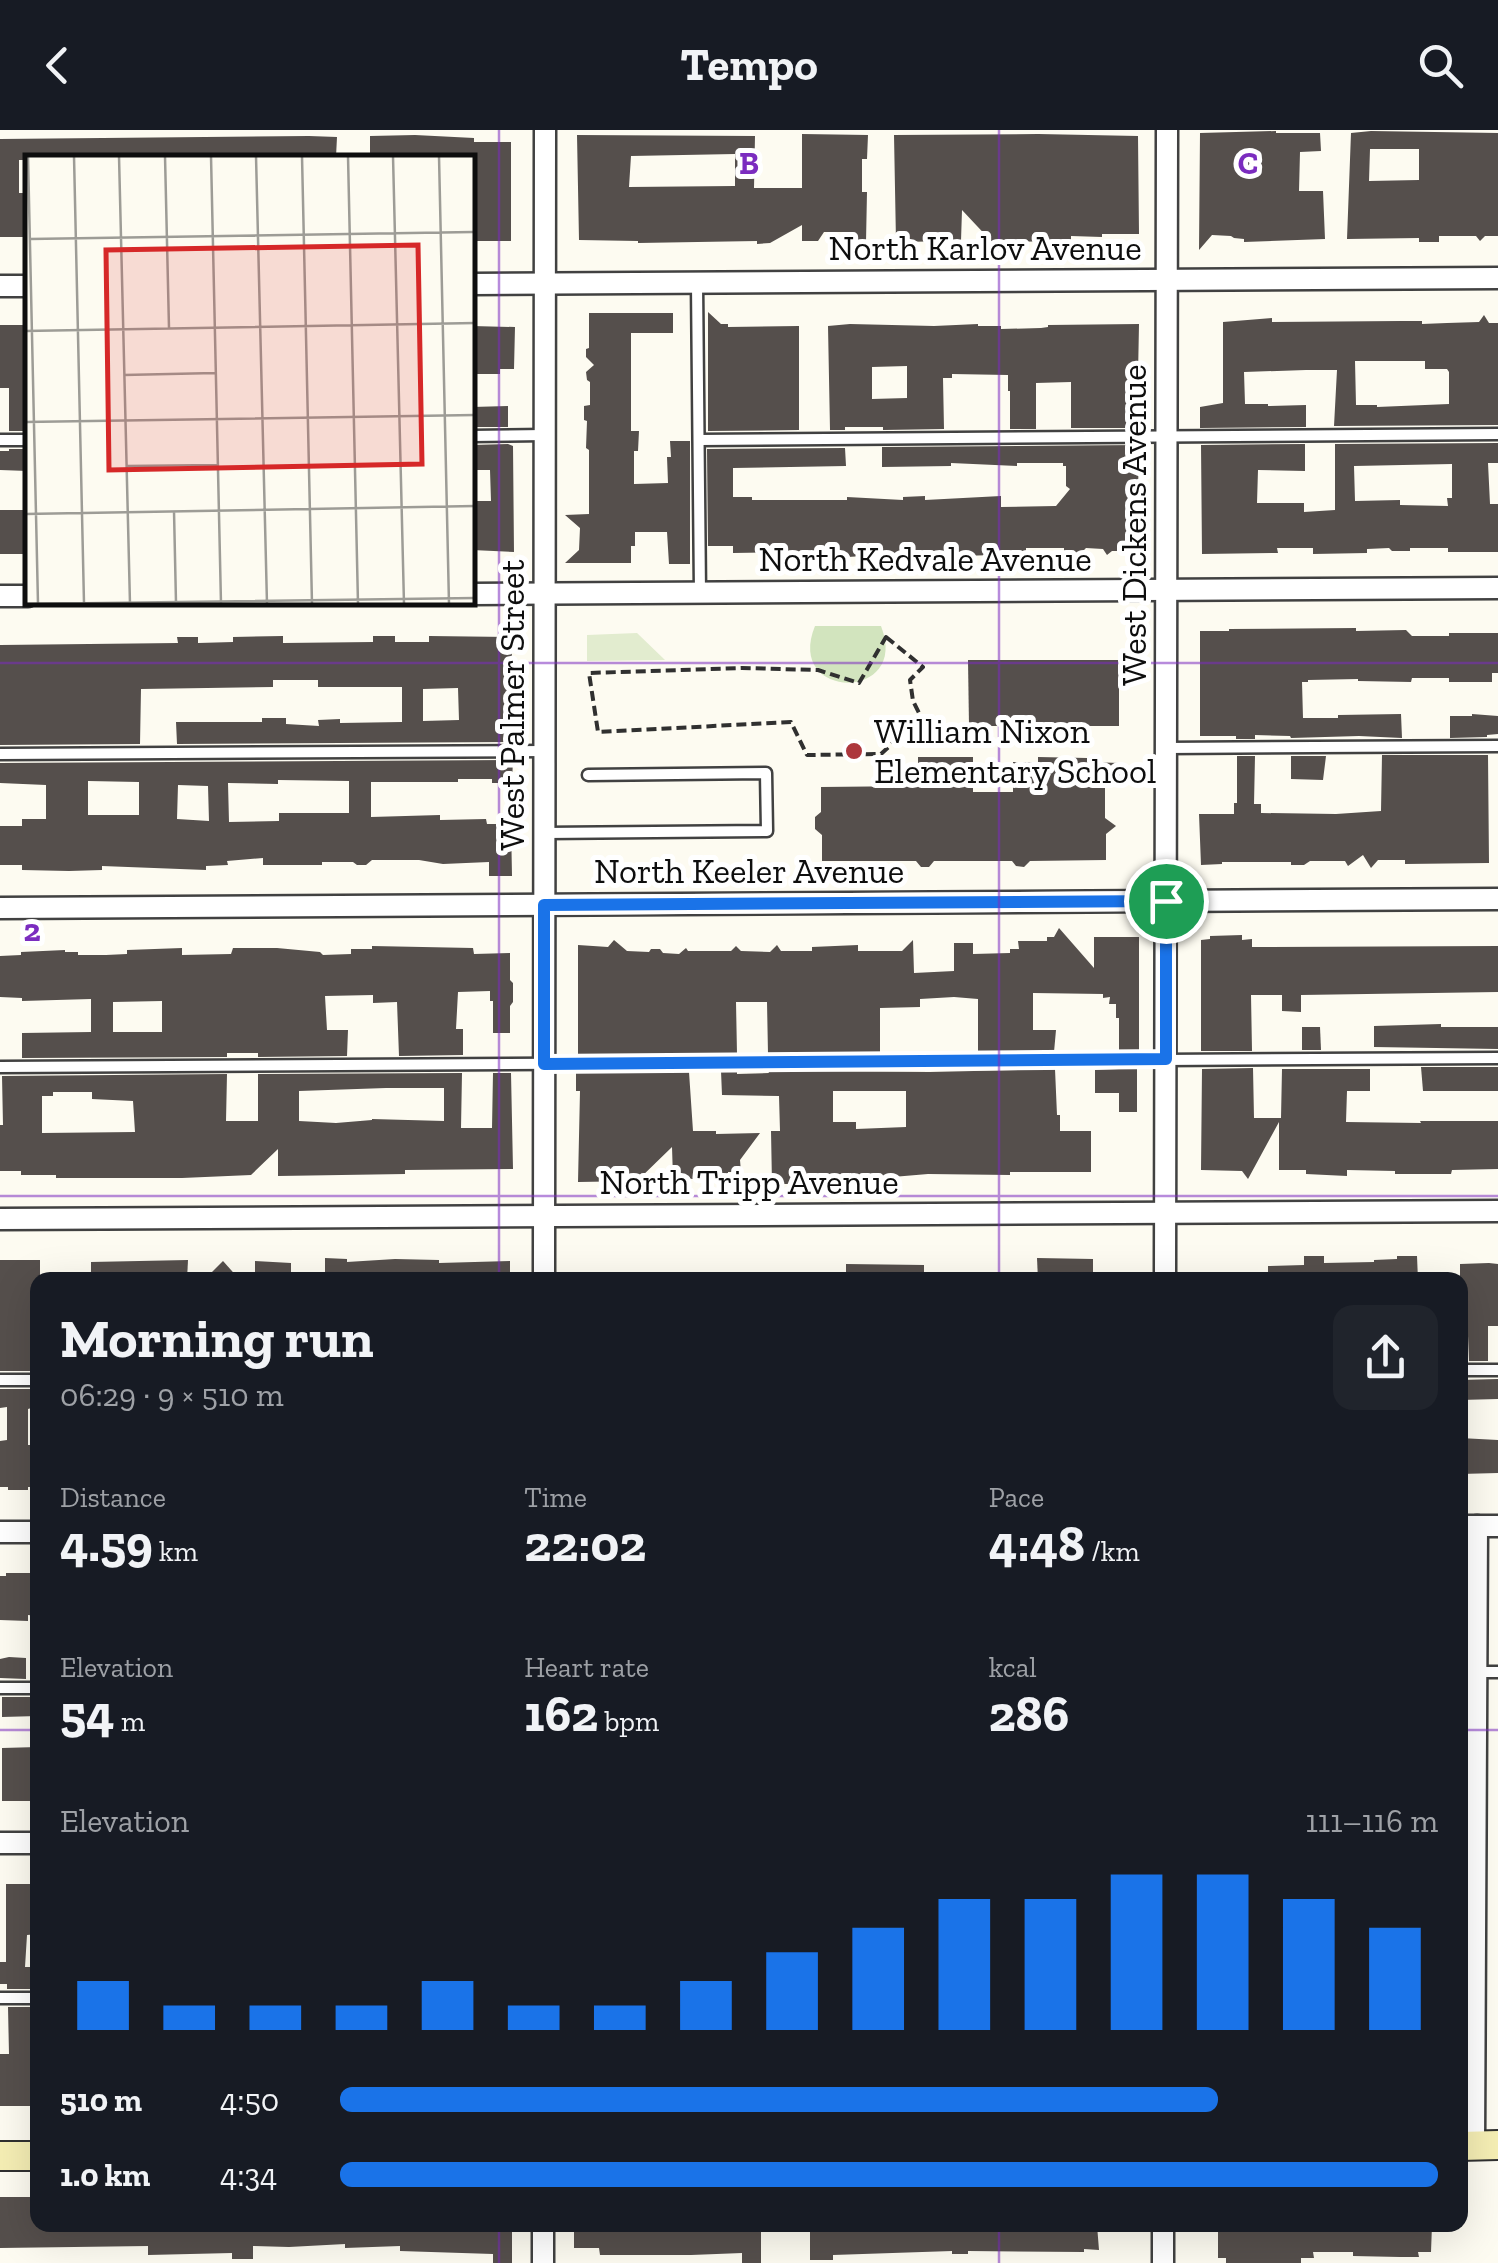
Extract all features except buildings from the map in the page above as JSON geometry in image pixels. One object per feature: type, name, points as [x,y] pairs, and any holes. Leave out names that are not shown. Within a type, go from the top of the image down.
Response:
[{"type":"street","name":"West Palmer Street","points":[[544,1272],[545,130]]},
{"type":"street","name":"West Dickens Avenue","points":[[1165,1272],[1168,130]]},
{"type":"street","name":"North Karlov Avenue","points":[[475,284],[1498,278]]},
{"type":"street","name":"North Kedvale Avenue","points":[[475,594],[1498,588]]},
{"type":"street","name":"North Keeler Avenue","points":[[0,908],[1498,899]]},
{"type":"street","name":"North Tripp Avenue","points":[[0,1219],[1498,1211]]},
{"type":"street","points":[[1477,2145],[1468,1672],[1478,1526]]},
{"type":"street","points":[[0,1532],[30,1532]]},
{"type":"street","points":[[0,1843],[30,1842]]},
{"type":"street","points":[[0,2156],[30,2156]]},
{"type":"street","points":[[543,2232],[543,2263]]},
{"type":"street","points":[[1163,2232],[1164,2263]]},
{"type":"lane","points":[[698,282],[700,592]]},
{"type":"lane","points":[[699,440],[1498,434]]},
{"type":"lane","points":[[475,436],[544,436]]},
{"type":"lane","points":[[1166,748],[1498,746]]},
{"type":"lane","points":[[0,754],[544,751]]},
{"type":"lane","points":[[544,833],[766,831],[766,773],[588,775]]},
{"type":"lane","points":[[0,1067],[1498,1058]]},
{"type":"lane","points":[[1468,1370],[1498,1370]]},
{"type":"lane","points":[[0,1380],[30,1380]]},
{"type":"lane","points":[[1468,1672],[1498,1672]]},
{"type":"lane","points":[[0,1688],[30,1688]]},
{"type":"lane","points":[[0,1998],[30,1998]]},
{"type":"path","points":[[886,637],[923,667],[910,680],[913,701],[921,717],[880,754],[807,755],[792,722],[598,732],[589,673],[818,670],[859,683],[886,637]]},
{"type":"green space","points":[[815,626],[881,626],[886,651],[879,669],[865,679],[848,683],[830,679],[816,668],[810,651]]},
{"type":"green space","points":[[637,633],[665,660],[587,661],[587,635]]},
{"type":"place","name":"William Nixon Elementary School","points":[[854,751]]},
{"type":"route","points":[[1166,901],[1166,1059],[544,1064],[544,905],[1166,901]]}]
